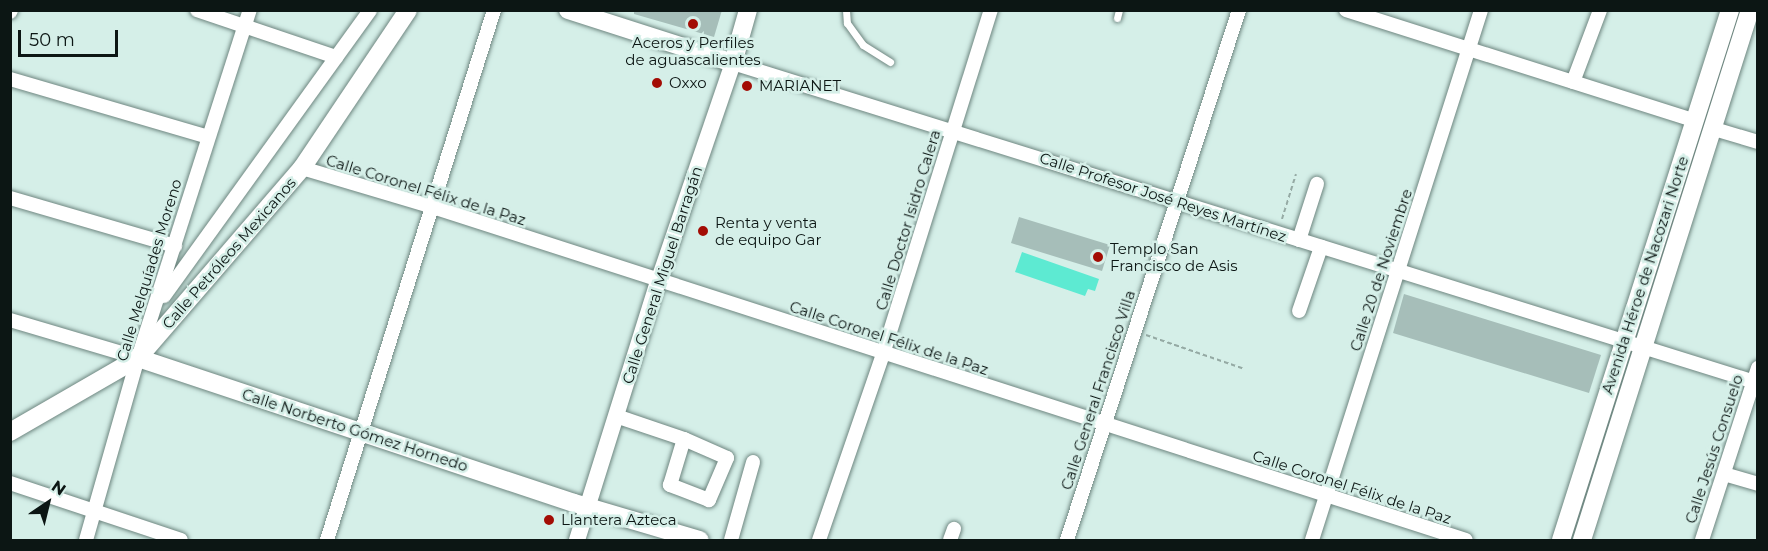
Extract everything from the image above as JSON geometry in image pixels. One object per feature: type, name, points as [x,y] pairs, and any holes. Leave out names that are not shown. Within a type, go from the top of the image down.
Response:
[{"type":"main road","name":"Calle Petróleos Mexicanos","points":[[10,432],[138,358],[302,168],[404,18],[421,10]]},
{"type":"main road","name":"Calle Profesor José Reyes Martínez","points":[[568,10],[733,63]]},
{"type":"main road","name":"Calle General Miguel Barragán","points":[[733,63],[748,10]]},
{"type":"main road","name":"Avenida Héroe de Nacozari Norte","points":[[1582,540],[1644,349],[1703,124],[1730,10]]},
{"type":"main road","name":"Avenida Héroe de Nacozari Norte","points":[[1561,540],[1624,343],[1703,124],[1750,10]]},
{"type":"main road","name":"Calle Norberto Gómez Hornedo","points":[[138,358],[588,508],[700,540]]},
{"type":"street","points":[[197,10],[336,57]]},
{"type":"street","name":"Calle Melquíades Moreno","points":[[86,540],[138,358],[158,304],[208,137],[250,10]]},
{"type":"street","name":"Calle Petróleos Mexicanos","points":[[158,304],[370,10]]},
{"type":"street","points":[[327,540],[494,10]]},
{"type":"street","name":"Calle Doctor Isidro Calera","points":[[819,540],[883,354],[991,10]]},
{"type":"street","name":"Calle General Francisco Villa","points":[[1067,540],[1106,425],[1174,201],[1239,10]]},
{"type":"street","points":[[1346,10],[1378,15],[1469,50],[1758,142]]},
{"type":"street","name":"Calle 20 de Noviembre","points":[[1312,540],[1481,10]]},
{"type":"street","points":[[1573,82],[1600,10]]},
{"type":"street","name":"Calle Profesor José Reyes Martínez","points":[[733,63],[1624,343],[1756,378]]},
{"type":"street","name":"Calle General Miguel Barragán","points":[[577,540],[658,282],[733,63]]},
{"type":"street","points":[[10,79],[208,137]]},
{"type":"street","name":"Calle Coronel Félix de la Paz","points":[[302,168],[433,207],[658,282],[1466,540]]},
{"type":"street","points":[[1299,240],[1317,184]]},
{"type":"street","points":[[10,198],[175,246]]},
{"type":"street","points":[[1299,311],[1321,247]]},
{"type":"street","name":"Calle Norberto Gómez Hornedo","points":[[10,321],[138,358]]},
{"type":"street","name":"Calle Jesús Consuelo","points":[[1702,540],[1756,378]]},
{"type":"street","points":[[616,416],[684,440],[727,458],[709,500],[669,485],[684,440]]},
{"type":"street","points":[[731,540],[753,462]]},
{"type":"street","points":[[1724,474],[1758,484]]},
{"type":"street","points":[[10,483],[181,540]]},
{"type":"lane","points":[[846,10],[847,23],[863,45],[890,62]]},
{"type":"path","points":[[1277,233],[1296,174]]},
{"type":"path","points":[[1135,331],[1242,368]]},
{"type":"green space","points":[[1022,252],[1099,279],[1095,291],[1088,289],[1085,296],[1015,272]]},
{"type":"building","name":"Aceros y Perfiles de aguascalientes","points":[[634,10],[722,10],[714,37],[634,14]]},
{"type":"building","points":[[1019,217],[1110,245],[1102,271],[1011,243]]},
{"type":"building","points":[[1404,294],[1601,355],[1589,393],[1393,333]]},
{"type":"place","name":"Aceros y Perfiles de aguascalientes","points":[[693,24]]},
{"type":"place","name":"Oxxo","points":[[657,83]]},
{"type":"place","name":"MARIANET","points":[[747,86]]},
{"type":"place","name":"Renta y venta de equipo Gar","points":[[703,231]]},
{"type":"place","name":"Templo San Francisco de Asis","points":[[1098,257]]},
{"type":"place","name":"Llantera Azteca","points":[[549,520]]}]
